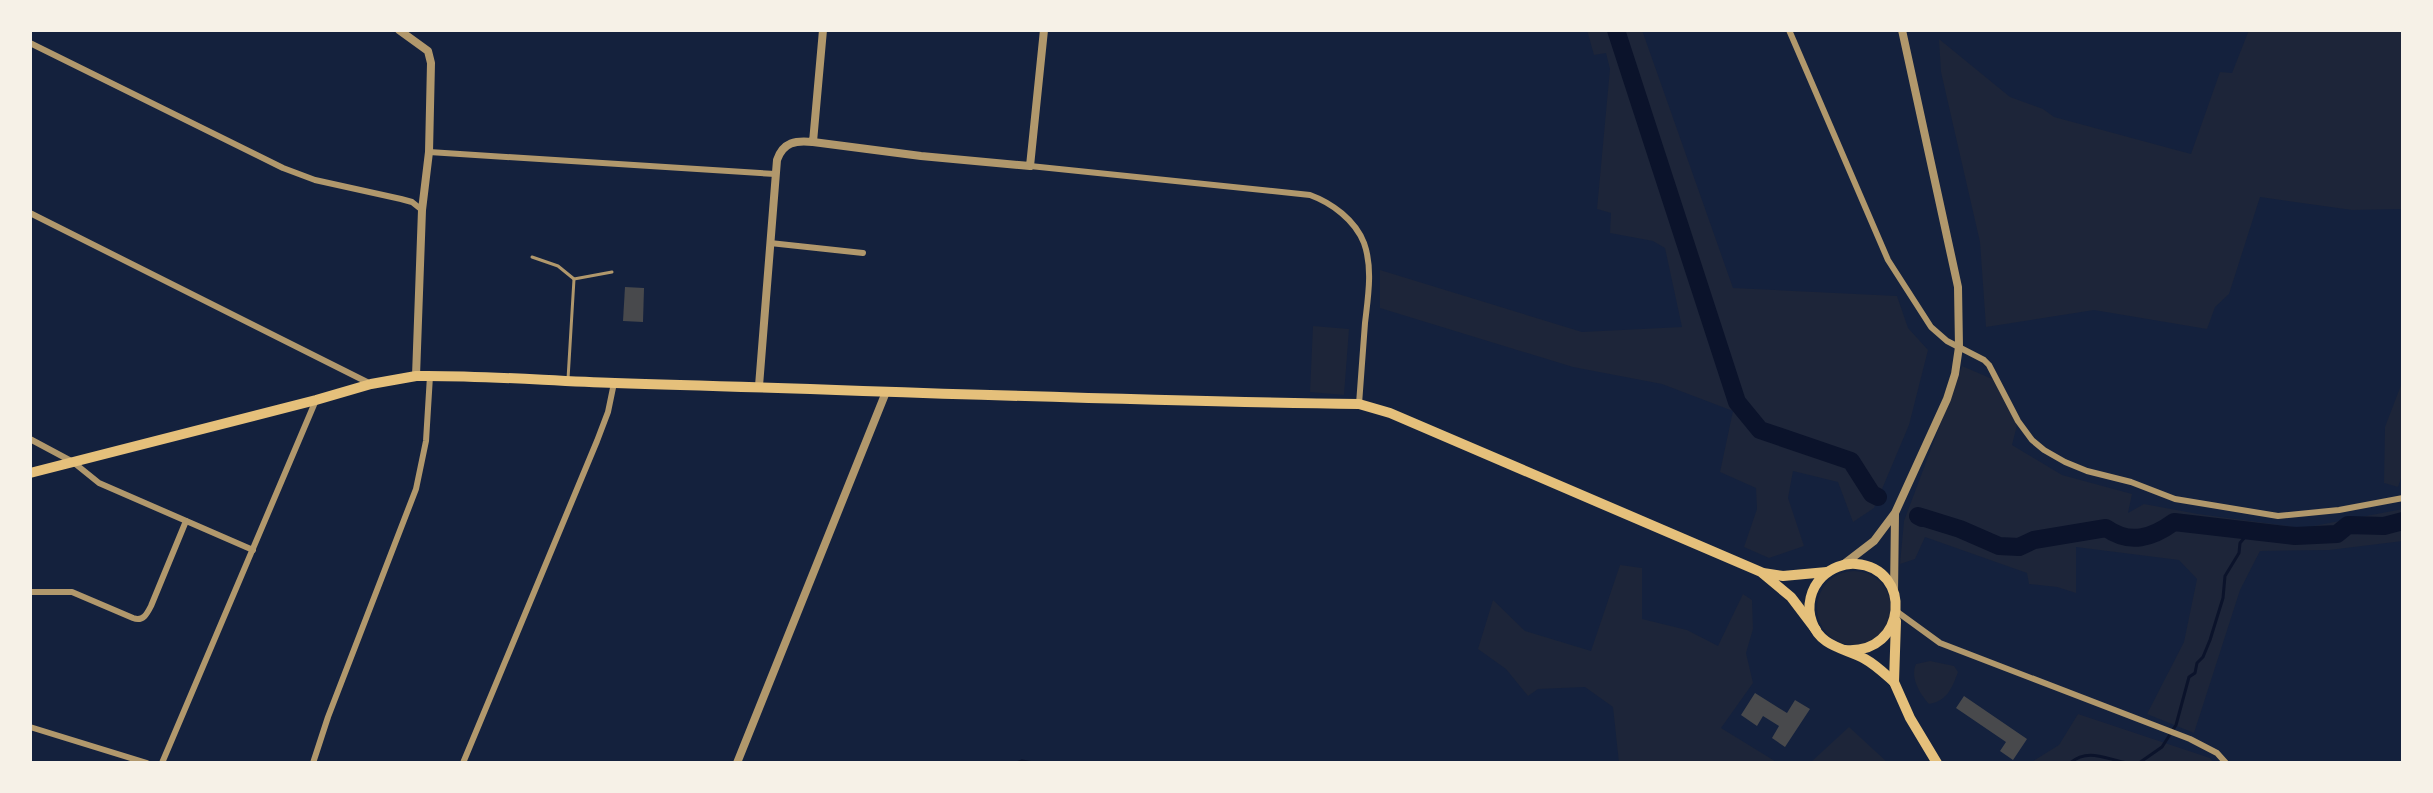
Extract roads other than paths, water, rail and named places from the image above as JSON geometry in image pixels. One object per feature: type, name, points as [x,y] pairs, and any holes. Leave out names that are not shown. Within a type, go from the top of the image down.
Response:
[{"type":"main road","points":[[30,473],[371,384],[416,376],[1147,401],[1359,404],[1419,426],[1761,572],[1783,576],[1829,571]]},
{"type":"main road","points":[[1816,630],[1810,612],[1812,594],[1821,577],[1829,571],[1843,565],[1862,565],[1878,572],[1890,585],[1896,611],[1894,682],[1910,718],[1937,763]]},
{"type":"main road","points":[[1761,572],[1791,597],[1828,643],[1866,660],[1894,682]]},
{"type":"main road","points":[[1845,650],[1863,650],[1879,642],[1891,628],[1896,611]]},
{"type":"street","points":[[399,30],[428,51],[431,63],[416,376]]},
{"type":"street","points":[[813,142],[823,30]]},
{"type":"street","points":[[1030,166],[1044,30]]},
{"type":"street","points":[[1789,30],[1888,260],[1936,333],[1989,365],[2013,414],[2032,440],[2065,462],[2175,499],[2278,516],[2339,510],[2403,498]]},
{"type":"street","points":[[1843,565],[1874,541],[1895,513],[1947,399],[1959,347],[1958,287],[1902,30]]},
{"type":"street","points":[[30,43],[283,168],[315,180],[401,199],[422,210]]},
{"type":"street","points":[[759,386],[777,160],[782,149],[795,142],[813,142],[921,156],[1310,195],[1322,199],[1343,214],[1365,245],[1369,276],[1359,404]]},
{"type":"street","points":[[429,152],[775,174]]},
{"type":"street","points":[[30,213],[371,384]]},
{"type":"street","points":[[770,243],[863,253]]},
{"type":"street","points":[[313,763],[416,489],[426,441],[430,376]]},
{"type":"street","points":[[463,763],[597,441],[614,383]]},
{"type":"street","points":[[737,763],[886,392]]},
{"type":"street","points":[[162,763],[316,400]]},
{"type":"street","points":[[30,439],[73,462],[99,483],[253,550]]},
{"type":"street","points":[[1894,593],[1895,513]]},
{"type":"street","points":[[30,592],[72,592],[138,620],[143,618],[151,606],[186,521]]},
{"type":"street","points":[[1896,611],[1940,643],[2178,735],[2217,753],[2226,763]]},
{"type":"street","points":[[30,727],[147,763]]},
{"type":"lane","points":[[532,257],[558,266],[574,279],[612,272]]},
{"type":"lane","points":[[568,381],[574,279]]},
{"type":"waterway","points":[[1616,30],[1737,402],[1760,430],[1851,461],[1872,494],[1878,497]]},
{"type":"waterway","points":[[1922,518],[1918,516],[1999,546],[2019,547],[2034,540],[2106,528],[2124,536],[2141,537],[2174,522],[2295,536],[2337,534],[2348,525],[2384,526],[2403,521]]},
{"type":"waterway","points":[[2139,763],[2162,747],[2176,725],[2189,677],[2195,673],[2210,640],[2223,598],[2225,576],[2239,553],[2240,543],[2250,531]]},
{"type":"waterway","points":[[2070,763],[2091,755],[2128,763]]},
{"type":"waterway","points":[[936,763],[942,763]]},
{"type":"waterway","points":[[1016,763],[1034,763]]},
{"type":"waterway","points":[[1231,763],[1245,763]]},
{"type":"waterway","points":[[1300,763],[1336,763]]}]
